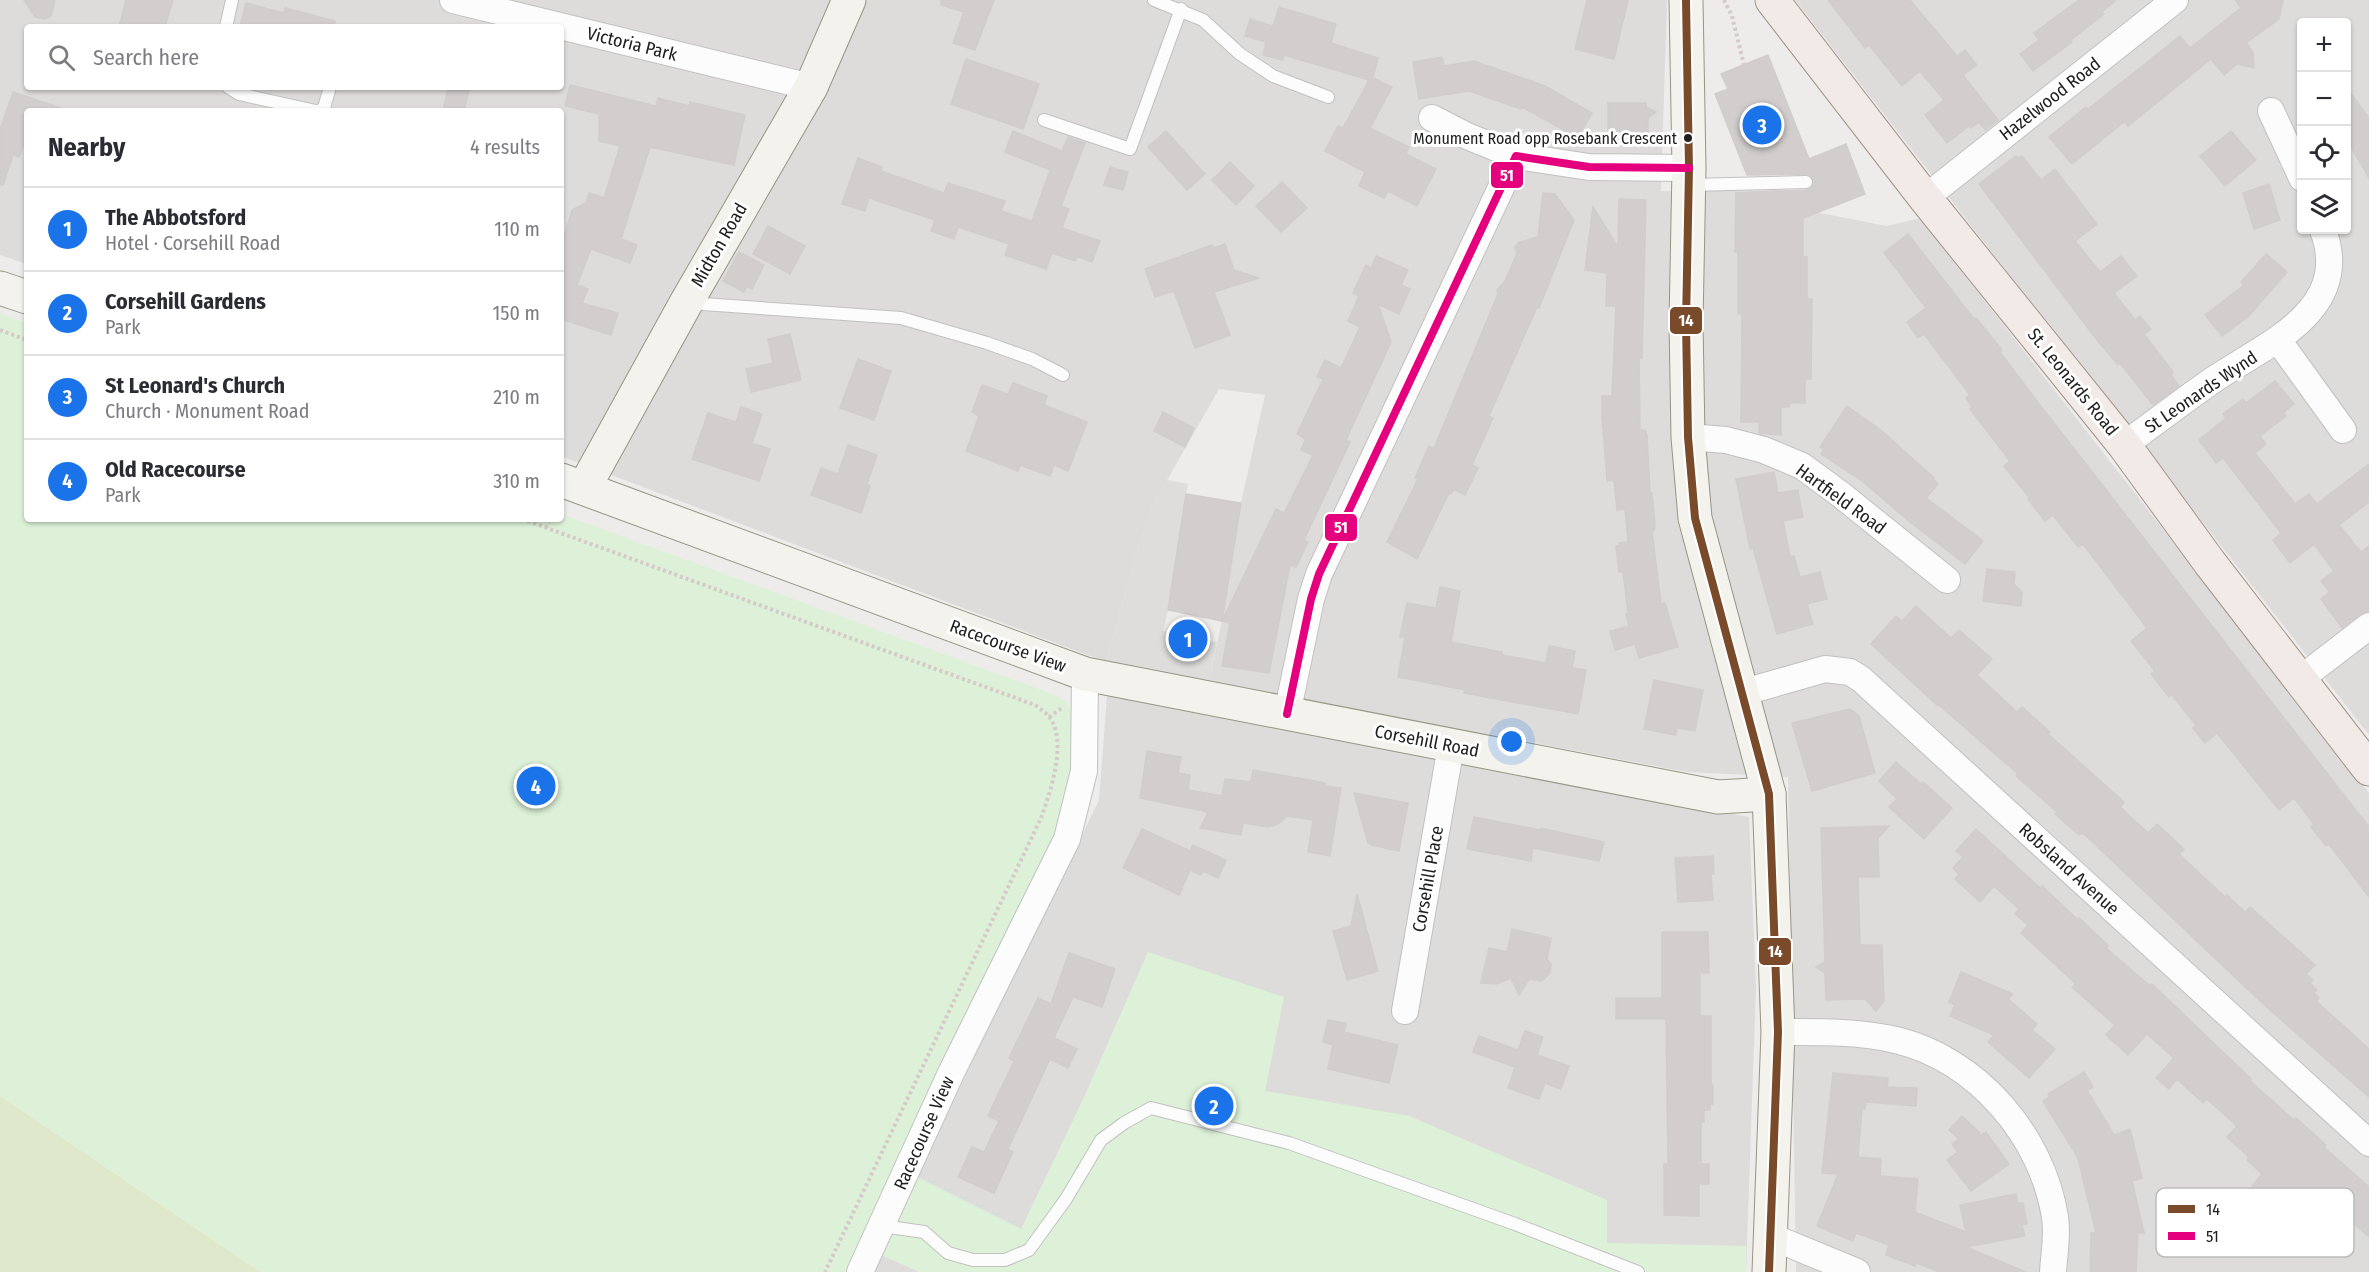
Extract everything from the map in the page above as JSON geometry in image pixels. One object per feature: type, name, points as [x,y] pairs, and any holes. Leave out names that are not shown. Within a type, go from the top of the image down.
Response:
[{"type":"main road","name":"St. Leonards Road","points":[[1772,0],[1925,198],[2124,445],[2299,680],[2369,769]]},
{"type":"street","name":"Victoria Park","points":[[453,0],[552,24]]},
{"type":"street","name":"Midton Road","points":[[573,484],[686,303],[811,87],[849,0]]},
{"type":"street","points":[[1686,0],[1689,177],[1686,322],[1688,436],[1695,518],[1769,795],[1778,1032],[1769,1272]]},
{"type":"street","name":"Hazelwood Road","points":[[1925,198],[2175,0]]},
{"type":"street","name":"Victoria Park","points":[[564,27],[811,87]]},
{"type":"street","points":[[2271,111],[2297,163]]},
{"type":"street","points":[[1432,118],[1467,136],[1516,156],[1589,167],[1689,177]]},
{"type":"street","points":[[1287,714],[1311,599],[1319,574],[1516,156]]},
{"type":"street","name":"St Leonards Wynd","points":[[2124,445],[2215,379],[2278,340],[2306,316],[2327,285],[2329,244],[2325,234]]},
{"type":"street","points":[[0,288],[24,296]]},
{"type":"street","points":[[2278,340],[2343,430]]},
{"type":"street","name":"Hartfield Road","points":[[1688,436],[1726,440],[1764,450],[1802,466],[1947,580]]},
{"type":"street","name":"Racecourse View","points":[[573,484],[1086,674],[1084,771],[1067,839],[951,1073],[860,1272]]},
{"type":"street","points":[[2299,680],[2369,626]]},
{"type":"street","name":"Robsland Avenue","points":[[1741,693],[1825,669],[1850,672],[1861,679],[2369,1143]]},
{"type":"street","name":"Corsehill Road","points":[[1086,674],[1718,797],[1769,795]]},
{"type":"street","name":"Corsehill Place","points":[[1405,1011],[1451,746]]},
{"type":"street","points":[[1778,1032],[1846,1033],[1897,1041],[1936,1055],[1979,1083],[2016,1122],[2042,1167],[2056,1219],[2054,1272]]},
{"type":"street","points":[[1770,1236],[1857,1272]]},
{"type":"lane","points":[[227,24],[232,0]]},
{"type":"lane","points":[[1154,0],[1181,9],[1203,20],[1240,54],[1263,70],[1328,97]]},
{"type":"lane","points":[[1044,120],[1130,149],[1181,9]]},
{"type":"lane","points":[[233,90],[239,94],[304,108]]},
{"type":"lane","points":[[324,108],[329,90]]},
{"type":"lane","points":[[1689,177],[1806,182]]},
{"type":"lane","points":[[686,303],[901,318],[987,343],[1032,359],[1063,375]]},
{"type":"lane","points":[[882,1226],[924,1232],[948,1252],[973,1260],[1005,1260],[1029,1250],[1066,1199],[1101,1140],[1124,1122],[1151,1108],[1289,1143],[1515,1224],[1638,1272]]},
{"type":"path","points":[[1724,0],[1732,16],[1744,65]]},
{"type":"path","points":[[0,330],[24,339]]},
{"type":"path","points":[[530,522],[1035,705],[1049,717],[1056,732],[1056,768],[1041,818],[825,1272]]},
{"type":"path","points":[[546,528],[549,522]]},
{"type":"path","points":[[1049,717],[1067,704]]},
{"type":"shaded area","points":[[0,0],[1667,0],[1661,191],[1811,190],[1820,213],[1887,226],[1920,218],[2369,793],[2369,1272],[1796,1272],[1788,777],[1687,772],[1209,681],[1222,621],[1241,503],[1265,395],[1219,389],[1154,503],[1139,545],[1106,662],[564,457],[564,108],[24,108],[24,263],[0,255]]},
{"type":"shaded area","points":[[1795,0],[2369,0],[2369,735]]},
{"type":"shaded area","points":[[1167,480],[1188,484],[1163,631],[1217,642],[1209,681],[1106,662],[1139,545],[1154,503]]},
{"type":"shaded area","points":[[1107,696],[1749,817],[1756,988],[1746,1272],[870,1272],[1099,800]]},
{"type":"green space","points":[[0,313],[24,322],[24,522],[564,522],[564,515],[1050,693],[1064,700],[1075,721],[1077,746],[1057,833],[846,1272],[261,1272],[0,1096]]},
{"type":"green space","points":[[1148,952],[1284,997],[1265,1091],[1409,1116],[1607,1200],[1607,1243],[1746,1246],[1746,1272],[919,1272],[879,1254],[917,1177],[1021,1229],[1085,1095]]},
{"type":"green space","points":[[0,1096],[261,1272],[0,1272]]},
{"type":"building","points":[[24,0],[55,0],[51,16],[44,19],[35,17]]},
{"type":"building","points":[[126,0],[173,0],[166,24],[120,24]]},
{"type":"building","points":[[941,0],[994,0],[975,50],[953,43],[964,12],[941,5]]},
{"type":"building","points":[[1587,0],[1628,0],[1614,59],[1575,49]]},
{"type":"building","points":[[1828,0],[1910,0],[1957,56],[1965,50],[1977,65],[1963,75],[1998,120],[1985,130],[1979,122],[1971,128],[1969,126],[1947,143],[1925,115],[1944,100],[1920,71],[1902,86],[1869,45],[1865,48]]},
{"type":"building","points":[[2079,0],[2116,0],[2102,12],[2104,14],[2071,40],[2072,42],[2033,71],[2020,54],[2039,40],[2034,33]]},
{"type":"building","points":[[2235,0],[2283,0],[2279,19],[2246,43],[2253,52],[2254,68],[2237,64],[2224,75],[2211,59],[2128,126],[2125,121],[2072,164],[2049,137],[2180,36],[2190,48],[2241,8]]},
{"type":"building","points":[[246,3],[284,13],[285,8],[335,21],[335,24],[241,24]]},
{"type":"building","points":[[1279,7],[1336,24],[1331,43],[1378,58],[1373,78],[1392,87],[1370,128],[1409,147],[1406,154],[1436,169],[1417,206],[1388,191],[1384,198],[1359,186],[1365,172],[1325,151],[1338,126],[1343,128],[1369,80],[1284,55],[1283,60],[1263,55],[1266,42],[1245,36],[1250,19],[1273,26]]},
{"type":"building","points":[[1768,55],[1809,159],[1846,144],[1865,194],[1803,218],[1803,257],[1807,257],[1807,299],[1812,299],[1811,379],[1805,379],[1805,403],[1789,403],[1789,407],[1781,407],[1781,435],[1759,433],[1759,422],[1741,422],[1742,314],[1738,314],[1738,252],[1735,252],[1736,193],[1806,190],[1813,186],[1814,181],[1810,175],[1806,174],[1747,175],[1715,94],[1728,89],[1721,74]]},
{"type":"building","points":[[1442,57],[1444,66],[1474,61],[1545,86],[1592,113],[1578,138],[1522,107],[1521,109],[1469,91],[1419,99],[1413,62]]},
{"type":"building","points":[[966,59],[1039,84],[1023,129],[951,104]]},
{"type":"building","points":[[570,85],[656,106],[658,98],[689,106],[690,102],[745,115],[734,165],[650,147],[621,239],[637,245],[630,263],[591,249],[577,285],[588,289],[582,303],[618,313],[611,335],[564,320],[564,237],[572,210],[586,203],[589,193],[604,198],[620,146],[599,141],[599,114],[565,106]]},
{"type":"building","points":[[447,90],[469,90],[465,108],[444,108]]},
{"type":"building","points":[[13,92],[61,108],[24,108],[24,143],[19,157],[13,155],[3,185],[0,185],[0,130]]},
{"type":"building","points":[[2351,94],[2369,118],[2369,178],[2351,147]]},
{"type":"building","points":[[1608,103],[1646,103],[1646,107],[1656,112],[1648,118],[1648,139],[1641,143],[1608,143]]},
{"type":"building","points":[[1013,131],[1062,151],[1068,137],[1085,143],[1061,206],[1069,209],[1062,228],[1100,241],[1092,262],[1077,256],[1075,261],[1052,253],[1046,269],[1005,255],[1009,244],[958,227],[954,239],[931,231],[935,220],[869,198],[865,211],[842,204],[858,158],[882,167],[881,171],[944,193],[948,183],[1005,201],[1001,211],[1032,221],[1050,170],[1005,152]]},
{"type":"building","points":[[1166,131],[1205,174],[1187,190],[1148,147]]},
{"type":"building","points":[[2231,131],[2256,160],[2225,186],[2200,156]]},
{"type":"building","points":[[2016,156],[2018,158],[2022,156],[2041,180],[2055,169],[2097,224],[2075,241],[2100,272],[2121,256],[2137,276],[2114,293],[2135,320],[2140,316],[2151,329],[2144,334],[2173,372],[2171,375],[2179,386],[2153,405],[2120,363],[2118,365],[2097,340],[1979,184]]},
{"type":"building","points":[[1230,162],[1254,186],[1236,205],[1212,180]]},
{"type":"building","points":[[1110,167],[1128,172],[1123,190],[1104,185]]},
{"type":"building","points":[[1282,182],[1307,208],[1281,232],[1256,206]]},
{"type":"building","points":[[2269,184],[2280,220],[2254,229],[2243,193]]},
{"type":"building","points":[[1543,193],[1555,194],[1574,220],[1539,308],[1537,307],[1489,416],[1493,418],[1472,465],[1478,468],[1465,495],[1454,489],[1451,494],[1449,493],[1417,559],[1387,542],[1418,479],[1415,478],[1429,446],[1434,448],[1498,294],[1497,290],[1505,281],[1517,253],[1515,247],[1519,242],[1538,237]]},
{"type":"building","points":[[1619,199],[1646,200],[1642,358],[1639,358],[1640,430],[1645,430],[1647,435],[1650,493],[1652,493],[1655,524],[1654,531],[1652,531],[1661,604],[1665,603],[1678,647],[1639,658],[1635,644],[1615,650],[1610,631],[1629,626],[1623,572],[1619,572],[1616,546],[1620,546],[1619,543],[1628,542],[1625,509],[1617,510],[1614,480],[1607,481],[1602,416],[1602,396],[1612,396],[1616,306],[1606,306],[1607,273],[1585,270],[1593,207],[1618,247]]},
{"type":"building","points":[[768,226],[805,246],[790,274],[753,254]]},
{"type":"building","points":[[1908,234],[1974,319],[1976,318],[2002,350],[2000,352],[2036,400],[2369,827],[2369,897],[2329,844],[2326,846],[2311,827],[2314,824],[2294,798],[2279,810],[2217,733],[2205,743],[2193,728],[2196,725],[2151,674],[2155,671],[2131,641],[2147,628],[2083,544],[2078,547],[2053,515],[2045,521],[2004,466],[2010,461],[1970,409],[1972,407],[1966,398],[1970,395],[1924,334],[1918,338],[1907,322],[1926,308],[1884,253]]},
{"type":"building","points":[[1225,244],[1234,270],[1259,278],[1214,292],[1230,335],[1195,348],[1174,291],[1155,297],[1145,269],[1212,245],[1214,248]]},
{"type":"building","points":[[739,252],[764,265],[752,289],[747,286],[744,292],[723,281]]},
{"type":"building","points":[[2266,254],[2287,272],[2249,316],[2222,336],[2205,315],[2244,285],[2241,282]]},
{"type":"building","points":[[1376,256],[1408,270],[1401,285],[1410,289],[1399,314],[1378,304],[1391,342],[1346,440],[1350,442],[1304,540],[1308,542],[1296,567],[1290,565],[1269,673],[1222,666],[1230,623],[1222,621],[1276,509],[1284,513],[1313,455],[1301,450],[1306,439],[1297,434],[1323,379],[1317,377],[1325,360],[1341,368],[1360,327],[1348,321],[1359,296],[1353,293],[1366,265],[1371,268]]},
{"type":"building","points":[[790,334],[801,380],[751,392],[746,369],[773,363],[768,339]]},
{"type":"building","points":[[858,359],[891,371],[874,420],[840,408]]},
{"type":"building","points":[[2275,381],[2294,404],[2283,413],[2286,416],[2260,436],[2266,444],[2255,453],[2295,504],[2309,494],[2317,504],[2369,464],[2369,502],[2339,525],[2361,552],[2369,546],[2369,611],[2360,614],[2342,628],[2321,599],[2330,592],[2321,581],[2334,571],[2314,544],[2290,563],[2273,540],[2281,533],[2223,458],[2216,463],[2199,440],[2226,418],[2223,414],[2243,399],[2246,403]]},
{"type":"building","points":[[1013,383],[1047,396],[1044,405],[1087,422],[1068,471],[1054,465],[1050,476],[1020,465],[1018,471],[966,451],[979,416],[972,412],[982,385],[1008,394]]},
{"type":"building","points":[[1847,406],[1882,431],[1934,478],[1938,484],[1926,498],[1983,541],[1965,564],[1910,522],[1861,480],[1821,454],[1824,449],[1820,447]]},
{"type":"building","points":[[741,407],[762,414],[752,443],[770,449],[759,481],[692,459],[708,413],[736,422]]},
{"type":"building","points":[[1163,412],[1194,428],[1185,447],[1154,431]]},
{"type":"building","points":[[848,445],[877,455],[867,484],[870,486],[861,513],[811,495],[821,468],[838,474]]},
{"type":"building","points":[[1774,472],[1778,493],[1798,490],[1803,517],[1783,521],[1790,557],[1794,556],[1800,577],[1820,572],[1827,599],[1807,604],[1813,624],[1777,634],[1753,548],[1750,549],[1736,479]]},
{"type":"building","points":[[1186,494],[1241,503],[1222,621],[1168,610]]},
{"type":"building","points":[[1987,569],[2015,572],[2014,584],[2022,592],[2021,606],[1983,601]]},
{"type":"building","points":[[1440,587],[1460,591],[1451,642],[1546,663],[1549,646],[1575,651],[1572,668],[1586,670],[1578,714],[1464,693],[1465,690],[1398,677],[1405,637],[1400,637],[1407,603],[1436,608]]},
{"type":"building","points":[[1916,606],[1951,638],[1959,630],[1992,659],[1977,675],[2017,712],[2022,707],[2050,732],[2048,734],[2124,802],[2120,807],[2148,833],[2157,824],[2184,849],[2179,854],[2225,897],[2227,895],[2245,912],[2250,907],[2315,965],[2306,974],[2313,980],[2310,983],[2317,990],[2314,993],[2319,998],[2316,1001],[2369,1049],[2369,1097],[2260,1001],[2085,835],[2081,833],[2079,835],[2055,814],[2057,812],[2016,776],[2018,774],[1938,706],[1871,644],[1896,616],[1902,621]]},
{"type":"building","points":[[1654,680],[1703,690],[1695,731],[1677,728],[1676,735],[1644,729]]},
{"type":"building","points":[[1850,709],[1859,716],[1875,773],[1812,791],[1792,723]]},
{"type":"building","points":[[1147,751],[1181,757],[1178,773],[1190,775],[1188,790],[1222,796],[1225,779],[1251,782],[1253,770],[1341,788],[1330,856],[1308,852],[1313,820],[1287,816],[1278,824],[1268,827],[1243,823],[1241,835],[1200,828],[1208,812],[1140,798]]},
{"type":"building","points":[[1896,762],[1952,808],[1924,839],[1889,807],[1897,799],[1879,781]]},
{"type":"building","points":[[1354,793],[1408,803],[1399,851],[1368,843]]},
{"type":"building","points":[[1474,817],[1540,830],[1541,828],[1604,842],[1599,861],[1533,848],[1531,861],[1467,849]]},
{"type":"building","points":[[1889,826],[1878,838],[1879,877],[1858,877],[1860,945],[1882,945],[1884,1001],[1876,1011],[1865,999],[1826,1000],[1825,973],[1816,967],[1825,962],[1821,828]]},
{"type":"building","points":[[1142,829],[1190,851],[1193,845],[1226,860],[1218,878],[1203,871],[1201,875],[1190,870],[1179,895],[1123,868]]},
{"type":"building","points":[[1976,829],[2040,888],[2042,886],[2078,920],[2079,918],[2108,945],[2106,948],[2150,986],[2152,984],[2251,1079],[2250,1081],[2326,1145],[2324,1147],[2369,1187],[2369,1237],[2354,1224],[2354,1188],[2254,1188],[2252,1186],[2262,1174],[2247,1160],[2249,1157],[2227,1137],[2237,1126],[2207,1099],[2203,1103],[2177,1079],[2169,1089],[2156,1078],[2174,1058],[2147,1034],[2128,1055],[2106,1035],[2115,1025],[2072,987],[2076,984],[2021,933],[2028,925],[2015,914],[2019,909],[1994,886],[1980,902],[1955,879],[1959,874],[1953,868],[1963,857],[1956,851]]},
{"type":"building","points":[[1713,856],[1714,874],[1711,874],[1713,900],[1678,902],[1675,858]]},
{"type":"building","points":[[1357,894],[1378,971],[1347,980],[1333,931],[1351,926]]},
{"type":"building","points":[[1512,929],[1551,938],[1547,959],[1551,964],[1550,973],[1542,981],[1529,979],[1519,995],[1511,978],[1496,984],[1481,983],[1489,948],[1507,952]]},
{"type":"building","points":[[1662,932],[1708,932],[1709,973],[1700,973],[1700,1016],[1711,1016],[1713,1104],[1710,1104],[1710,1110],[1704,1110],[1704,1122],[1701,1122],[1701,1164],[1709,1164],[1709,1184],[1699,1184],[1699,1216],[1664,1215],[1664,1164],[1668,1164],[1666,1019],[1616,1019],[1616,998],[1662,998]]},
{"type":"building","points":[[1069,953],[1115,969],[1102,1007],[1073,997],[1054,1038],[1077,1049],[1068,1068],[1050,1059],[1008,1149],[1013,1152],[994,1193],[958,1177],[972,1147],[984,1152],[999,1121],[988,1116],[1014,1061],[1009,1058],[1038,998],[1051,1004]]},
{"type":"building","points":[[1961,972],[2013,994],[2008,999],[2037,1024],[2032,1030],[2055,1049],[2029,1078],[1988,1042],[1994,1035],[1950,1016],[1955,1005],[1949,1002]]},
{"type":"building","points":[[1328,1020],[1346,1023],[1344,1032],[1398,1045],[1389,1083],[1328,1069],[1333,1045],[1323,1042]]},
{"type":"building","points":[[1525,1031],[1543,1037],[1537,1055],[1569,1066],[1561,1089],[1545,1083],[1539,1099],[1508,1088],[1515,1067],[1473,1052],[1479,1036],[1518,1050]]},
{"type":"building","points":[[2084,1072],[2093,1087],[2087,1090],[2114,1135],[2130,1129],[2142,1178],[2132,1181],[2144,1233],[2138,1233],[2136,1272],[2090,1272],[2091,1233],[2096,1233],[2078,1158],[2043,1101],[2050,1097],[2048,1094]]},
{"type":"building","points":[[1833,1073],[1888,1078],[1887,1087],[1917,1088],[1916,1106],[1866,1102],[1865,1109],[1862,1108],[1858,1157],[1881,1159],[1880,1176],[1918,1179],[1915,1212],[1966,1232],[1960,1205],[2016,1194],[2018,1204],[2023,1203],[2027,1224],[2022,1225],[2025,1236],[1966,1247],[2026,1272],[1940,1272],[1886,1255],[1889,1245],[1856,1233],[1853,1241],[1817,1226],[1838,1174],[1822,1173]]},
{"type":"building","points":[[1962,1116],[1980,1133],[1975,1139],[1986,1132],[2009,1164],[1971,1191],[1947,1160],[1958,1152],[1952,1144],[1959,1139],[1949,1130]]},
{"type":"transit line","name":"14","points":[[1686,0],[1689,168],[1686,323],[1688,437],[1695,518],[1769,794],[1778,1032],[1769,1272]]},
{"type":"transit line","name":"51","points":[[1287,714],[1311,599],[1319,574],[1516,156],[1589,167],[1689,168]]},
{"type":"place","name":"St Leonard's Church","points":[[1762,125]]},
{"type":"place","name":"Monument Road opp Rosebank Crescent","points":[[1688,138]]},
{"type":"place","name":"The Abbotsford","points":[[1188,639]]},
{"type":"place","name":"Old Racecourse","points":[[536,786]]},
{"type":"place","name":"Corsehill Gardens","points":[[1214,1106]]}]
